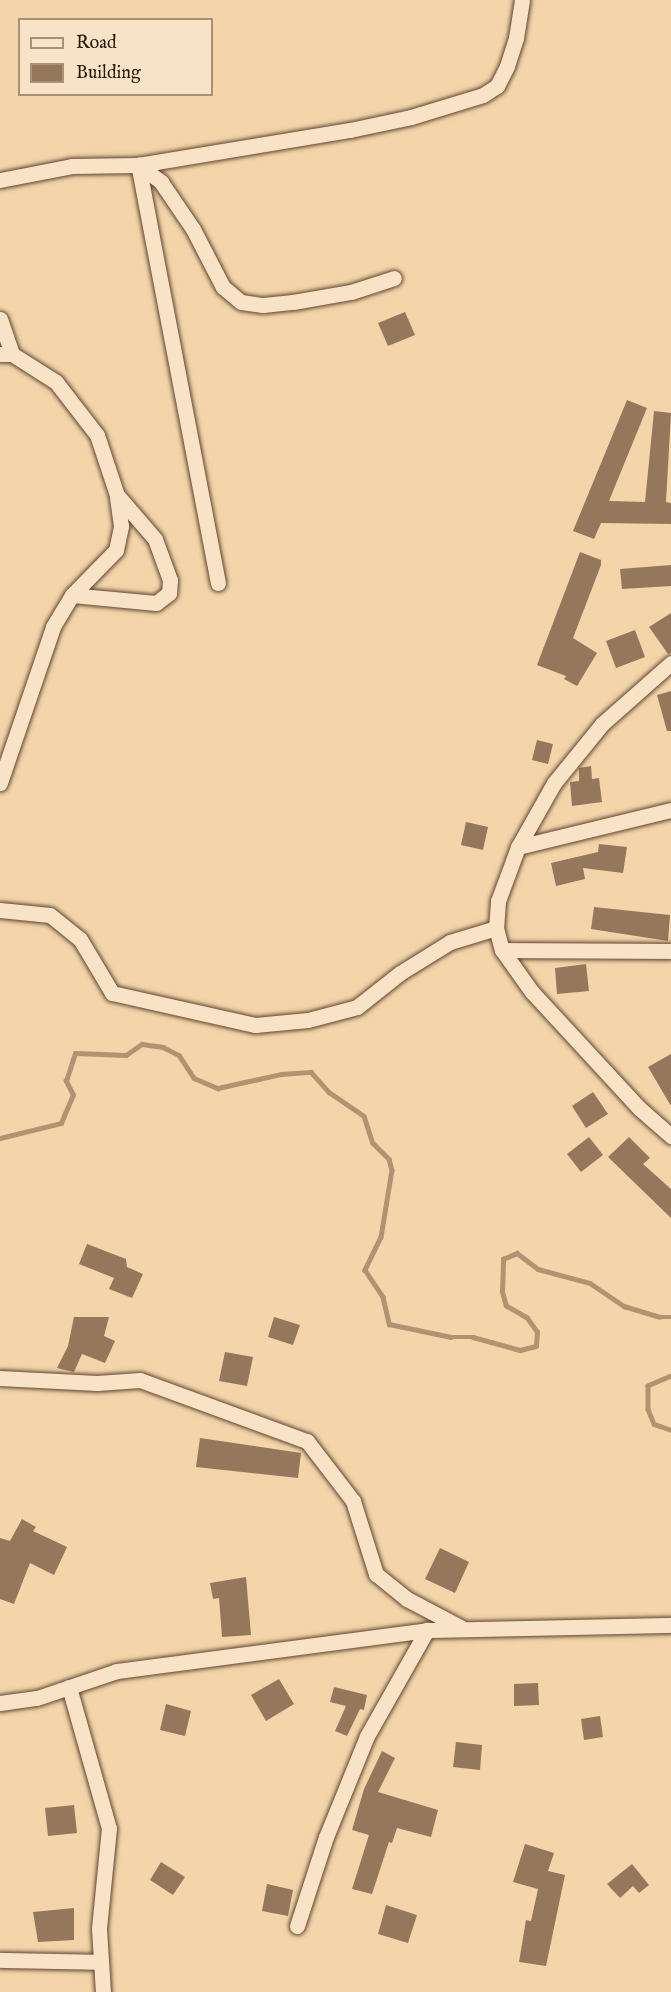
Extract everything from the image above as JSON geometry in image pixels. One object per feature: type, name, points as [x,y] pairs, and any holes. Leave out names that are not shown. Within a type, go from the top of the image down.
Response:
[{"type":"street","points":[[0,180],[72,166],[138,165],[351,130],[411,117],[483,95],[497,86],[507,66],[516,38],[522,0]]},
{"type":"street","points":[[138,165],[161,182],[193,229],[223,287],[241,302],[264,305],[305,300],[351,292],[394,278]]},
{"type":"street","points":[[138,165],[218,583]]},
{"type":"street","points":[[0,319],[6,354],[56,382],[97,435],[117,495],[122,526],[116,550],[72,595],[53,627],[0,783]]},
{"type":"street","points":[[72,595],[110,596],[140,604],[156,603],[169,593],[170,580],[155,539],[117,495]]},
{"type":"street","points":[[671,663],[602,724],[554,783],[518,847],[498,901],[495,928],[502,950],[532,992],[639,1108],[671,1136]]},
{"type":"street","points":[[518,847],[671,810]]},
{"type":"street","points":[[0,910],[50,915],[80,939],[112,993],[255,1026],[308,1020],[357,1007],[400,973],[450,942],[495,928]]},
{"type":"street","points":[[502,950],[671,951]]},
{"type":"street","points":[[0,1378],[97,1383],[140,1380],[307,1441],[353,1501],[376,1574],[407,1599],[462,1628]]},
{"type":"street","points":[[0,1703],[69,1687],[117,1671],[427,1630],[671,1625]]},
{"type":"street","points":[[297,1926],[326,1837],[367,1736],[427,1630]]},
{"type":"street","points":[[69,1687],[109,1828],[99,1929],[103,1992]]},
{"type":"street","points":[[0,1960],[101,1962]]},
{"type":"building","points":[[405,312],[415,335],[388,346],[378,323]]},
{"type":"building","points":[[627,400],[647,408],[609,501],[645,502],[654,411],[671,413],[666,502],[671,503],[671,524],[601,523],[594,539],[573,531]]},
{"type":"building","points":[[580,552],[601,560],[601,565],[573,638],[597,653],[577,686],[564,679],[566,676],[537,665]]},
{"type":"building","points":[[671,565],[671,586],[622,589],[620,569]]},
{"type":"building","points":[[671,613],[671,653],[668,654],[649,627]]},
{"type":"building","points":[[635,630],[645,657],[616,668],[606,641]]},
{"type":"building","points":[[671,691],[671,731],[667,731],[657,695]]},
{"type":"building","points":[[537,740],[553,744],[548,764],[532,760]]},
{"type":"building","points":[[591,766],[592,779],[599,778],[602,802],[572,806],[570,782],[579,781],[579,768]]},
{"type":"building","points":[[466,822],[488,827],[483,850],[461,845]]},
{"type":"building","points":[[599,844],[627,847],[623,873],[583,868],[585,879],[556,886],[551,863],[598,852]]},
{"type":"building","points":[[594,907],[670,915],[668,941],[591,929]]},
{"type":"building","points":[[586,964],[589,991],[557,994],[555,968]]},
{"type":"building","points":[[671,1054],[671,1106],[648,1067]]},
{"type":"building","points":[[593,1092],[608,1114],[586,1128],[572,1106]]},
{"type":"building","points":[[589,1137],[603,1155],[581,1172],[567,1154]]},
{"type":"building","points":[[629,1137],[650,1158],[643,1164],[671,1189],[671,1218],[608,1157]]},
{"type":"building","points":[[87,1244],[126,1259],[127,1267],[143,1274],[132,1298],[109,1289],[114,1278],[79,1264]]},
{"type":"building","points":[[74,1317],[109,1317],[104,1336],[115,1341],[105,1363],[82,1354],[74,1372],[57,1368],[68,1346]]},
{"type":"building","points":[[274,1317],[300,1325],[293,1345],[268,1337]]},
{"type":"building","points":[[225,1352],[253,1357],[247,1386],[219,1381]]},
{"type":"building","points":[[200,1438],[301,1453],[298,1478],[196,1467]]},
{"type":"building","points":[[22,1519],[36,1527],[33,1531],[67,1547],[54,1575],[30,1563],[14,1604],[0,1599],[0,1538],[10,1541]]},
{"type":"building","points":[[440,1548],[469,1562],[455,1593],[425,1579]]},
{"type":"building","points":[[246,1577],[251,1635],[222,1637],[219,1598],[213,1599],[210,1583]]},
{"type":"building","points":[[279,1679],[294,1704],[266,1721],[251,1695]]},
{"type":"building","points":[[538,1683],[539,1705],[514,1706],[514,1684]]},
{"type":"building","points":[[334,1687],[367,1695],[364,1710],[360,1709],[347,1736],[335,1731],[346,1706],[330,1702]]},
{"type":"building","points":[[166,1704],[191,1711],[185,1736],[160,1730]]},
{"type":"building","points":[[600,1716],[603,1737],[584,1740],[581,1719]]},
{"type":"building","points":[[456,1742],[482,1745],[480,1770],[453,1767]]},
{"type":"building","points":[[382,1751],[395,1758],[378,1792],[438,1810],[431,1837],[397,1828],[392,1843],[389,1842],[372,1894],[352,1889],[369,1835],[352,1830],[364,1789]]},
{"type":"building","points":[[74,1805],[77,1833],[48,1836],[45,1808]]},
{"type":"building","points":[[525,1844],[554,1853],[548,1871],[565,1875],[546,1966],[519,1962],[526,1920],[531,1921],[538,1889],[513,1882]]},
{"type":"building","points":[[161,1862],[185,1877],[173,1895],[150,1880]]},
{"type":"building","points":[[632,1864],[649,1885],[639,1893],[633,1886],[620,1898],[607,1884]]},
{"type":"building","points":[[267,1884],[293,1890],[288,1916],[262,1911]]},
{"type":"building","points":[[386,1905],[417,1915],[408,1943],[378,1934]]},
{"type":"building","points":[[74,1908],[74,1940],[38,1942],[33,1912]]},
{"type":"waterway","points":[[0,1138],[61,1123],[73,1095],[66,1081],[75,1053],[126,1055],[142,1044],[163,1047],[179,1055],[194,1078],[218,1088],[281,1074],[311,1072],[329,1092],[364,1116],[373,1143],[389,1159],[392,1170],[381,1237],[365,1270],[383,1297],[389,1324],[451,1337],[473,1337],[520,1350],[536,1346],[537,1332],[527,1318],[506,1306],[502,1292],[503,1259],[517,1253],[538,1269],[590,1283],[624,1306],[659,1317],[671,1317]]},
{"type":"waterway","points":[[671,1376],[648,1386],[648,1409],[654,1424],[671,1430]]}]
